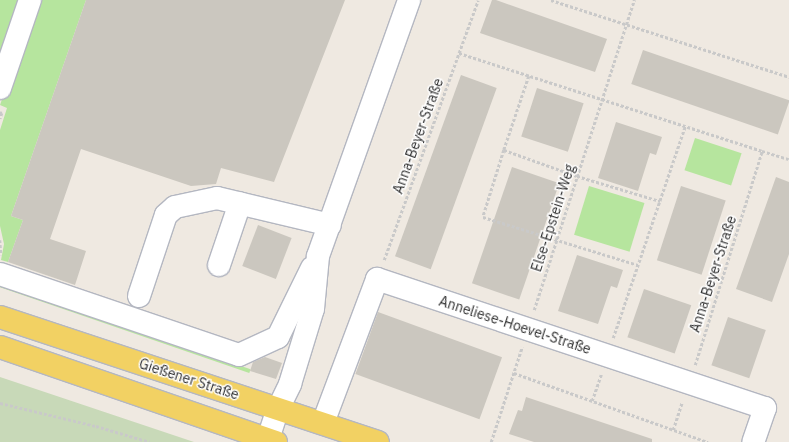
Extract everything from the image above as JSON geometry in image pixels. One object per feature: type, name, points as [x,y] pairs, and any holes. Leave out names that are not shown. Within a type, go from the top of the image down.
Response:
[{"type":"main road","name":"Gießener Straße","points":[[0,317],[378,442]]},
{"type":"main road","points":[[0,347],[272,441]]},
{"type":"street","points":[[0,88],[30,0]]},
{"type":"street","points":[[0,274],[239,355],[278,337],[318,256],[409,0]]},
{"type":"street","points":[[139,296],[166,215],[175,207],[217,198],[330,225]]},
{"type":"street","points":[[219,265],[240,203]]},
{"type":"street","points":[[272,441],[278,409],[290,384],[313,310],[318,256]]},
{"type":"street","points":[[323,424],[377,279]]},
{"type":"street","name":"Anneliese-Hoevel-Straße","points":[[377,279],[765,408],[753,442]]},
{"type":"path","name":"Anna-Beyer-Straße","points":[[377,279],[478,0]]},
{"type":"path","points":[[551,0],[789,77]]},
{"type":"path","name":"Else-Epstein-Weg","points":[[491,442],[634,0]]},
{"type":"path","points":[[459,53],[789,159]]},
{"type":"path","points":[[529,76],[482,217],[638,265]]},
{"type":"path","points":[[0,112],[2,113],[0,119]]},
{"type":"path","points":[[592,401],[685,126]]},
{"type":"path","points":[[504,150],[577,176],[660,201]]},
{"type":"path","name":"Anna-Beyer-Straße","points":[[673,430],[762,151]]},
{"type":"path","points":[[0,240],[0,257]]},
{"type":"path","points":[[514,373],[708,442]]},
{"type":"path","points":[[0,403],[96,426],[150,442]]},
{"type":"green space","points":[[0,0],[21,0],[0,63]]},
{"type":"green space","points":[[37,0],[86,0],[11,216],[23,220],[8,262],[1,260],[4,244],[0,226],[0,130],[7,108],[0,105]]},
{"type":"green space","points":[[695,138],[742,153],[731,185],[684,170]]},
{"type":"green space","points":[[589,186],[644,203],[630,252],[574,235]]},
{"type":"green space","points":[[0,283],[251,369],[249,373],[0,287]]},
{"type":"green space","points":[[0,377],[188,440],[194,442],[0,442]]},
{"type":"building","points":[[86,0],[345,0],[274,182],[221,168],[216,184],[191,186],[81,149],[50,239],[86,251],[75,285],[8,262],[23,220],[11,216]]},
{"type":"building","points":[[492,0],[496,0],[607,39],[595,72],[480,33]]},
{"type":"building","points":[[643,50],[789,100],[778,135],[631,84]]},
{"type":"building","points":[[461,75],[497,88],[431,269],[395,256]]},
{"type":"building","points":[[537,88],[584,103],[568,152],[521,137]]},
{"type":"building","points":[[616,122],[662,137],[656,155],[650,153],[638,191],[598,178]]},
{"type":"building","points":[[512,167],[559,183],[519,300],[472,283]]},
{"type":"building","points":[[776,177],[789,182],[789,254],[772,302],[736,289]]},
{"type":"building","points":[[681,186],[726,201],[702,275],[657,260]]},
{"type":"building","points":[[258,225],[292,238],[276,279],[242,266]]},
{"type":"building","points":[[577,255],[623,270],[617,288],[611,286],[598,324],[558,311]]},
{"type":"building","points":[[644,289],[691,305],[675,353],[627,337]]},
{"type":"building","points":[[378,312],[502,357],[479,419],[355,374]]},
{"type":"building","points":[[728,317],[766,330],[749,378],[711,365]]},
{"type":"building","points":[[265,357],[282,363],[276,379],[250,371],[253,362]]},
{"type":"building","points":[[526,397],[652,439],[652,442],[534,442],[509,434],[518,410],[522,411]]}]
